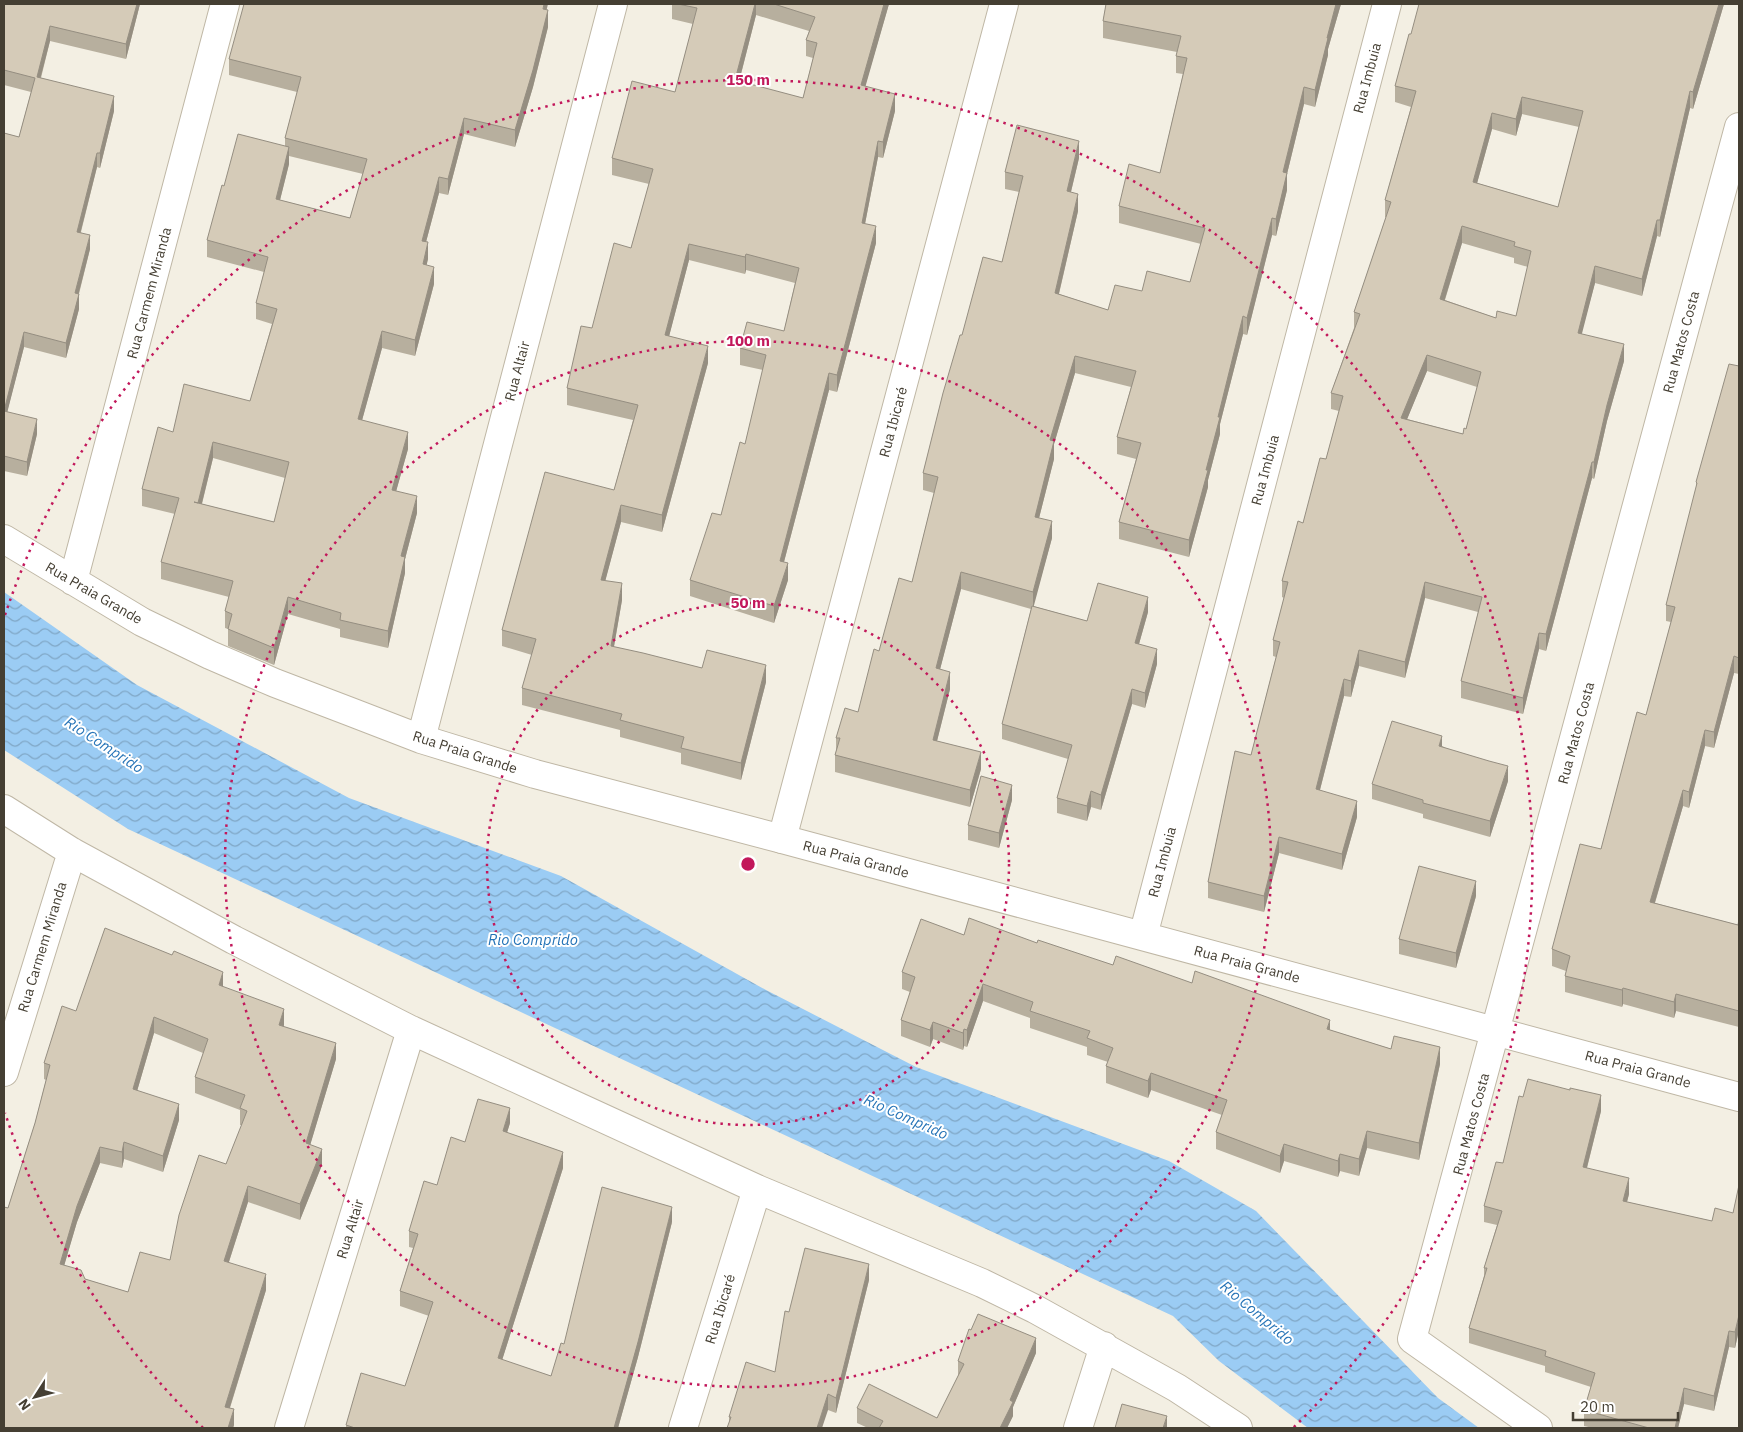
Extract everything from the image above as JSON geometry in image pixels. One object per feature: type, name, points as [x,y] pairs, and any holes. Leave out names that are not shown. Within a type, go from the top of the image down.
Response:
[{"type":"street","name":"Rua Carmem Miranda","points":[[73,581],[225,4]]},
{"type":"street","name":"Rua Altair","points":[[421,739],[613,4]]},
{"type":"street","name":"Rua Ibicaré","points":[[782,839],[1004,4]]},
{"type":"street","name":"Rua Imbuia","points":[[1142,936],[1387,4]]},
{"type":"street","name":"Rua Matos Costa","points":[[1538,1428],[1412,1339],[1739,126]]},
{"type":"street","name":"Rua Praia Grande","points":[[4,539],[142,622],[210,655],[275,683],[421,739],[535,774],[1739,1096]]},
{"type":"street","points":[[4,809],[72,852],[234,940],[411,1030],[756,1189],[982,1282],[1104,1346],[1177,1388],[1238,1428]]},
{"type":"street","name":"Rua Carmem Miranda","points":[[4,1072],[72,852]]},
{"type":"street","name":"Rua Altair","points":[[289,1428],[411,1030]]},
{"type":"street","name":"Rua Ibicaré","points":[[683,1428],[756,1189]]},
{"type":"street","points":[[1078,1428],[1104,1346]]},
{"type":"water","name":"Rio Comprido","points":[[4,592],[137,685],[349,798],[561,876],[766,990],[916,1067],[1169,1161],[1256,1211],[1438,1398],[1479,1428],[1308,1428],[1219,1361],[1173,1316],[128,829],[4,750]]},
{"type":"building","points":[[4,4],[137,4],[126,44],[50,26],[37,77],[114,96],[77,232],[90,235],[75,293],[79,294],[66,343],[24,332],[4,411],[4,133],[19,137],[35,78],[4,70]]},
{"type":"building","points":[[244,4],[544,4],[543,9],[548,10],[515,130],[464,118],[448,179],[439,177],[422,241],[428,242],[423,264],[434,267],[415,340],[382,331],[358,419],[408,432],[392,490],[417,496],[401,556],[405,557],[388,631],[340,620],[341,613],[288,597],[274,648],[228,629],[232,614],[225,611],[233,581],[161,562],[179,498],[142,489],[158,427],[173,432],[184,384],[250,401],[277,309],[256,303],[268,257],[207,240],[238,134],[289,147],[276,199],[350,218],[367,159],[285,138],[301,77],[229,59]],"holes":[[[213,442],[289,462],[274,522],[198,503]]]},
{"type":"building","points":[[678,4],[755,4],[735,80],[803,98],[817,43],[806,40],[815,17],[774,4],[884,4],[861,85],[895,94],[883,142],[878,141],[862,223],[876,226],[837,375],[829,373],[780,561],[788,563],[774,606],[690,580],[712,513],[721,515],[740,442],[745,444],[766,355],[740,348],[747,322],[784,331],[799,268],[746,254],[745,257],[689,244],[665,335],[708,346],[662,515],[621,505],[601,580],[622,583],[611,646],[702,668],[707,650],[766,665],[741,763],[681,748],[684,737],[620,720],[622,714],[522,688],[536,639],[502,630],[545,472],[614,490],[638,405],[567,388],[581,326],[592,328],[614,243],[631,248],[653,169],[612,158],[632,81],[675,92],[697,8]]},
{"type":"building","points":[[1106,4],[1336,4],[1315,90],[1304,87],[1283,172],[1287,173],[1276,219],[1272,218],[1247,318],[1243,316],[1206,470],[1208,470],[1189,540],[1119,522],[1141,443],[1117,437],[1136,371],[1075,356],[1050,440],[1054,441],[1035,517],[1052,521],[1033,592],[961,572],[936,668],[950,672],[933,740],[981,752],[970,790],[835,755],[840,738],[836,738],[845,708],[858,712],[874,649],[879,651],[899,578],[912,582],[938,477],[923,473],[943,393],[960,335],[962,335],[983,257],[1002,262],[1023,176],[1005,172],[1017,125],[1079,141],[1067,191],[1078,194],[1055,293],[1108,310],[1115,285],[1142,291],[1147,271],[1190,282],[1205,228],[1119,206],[1129,164],[1160,173],[1187,58],[1176,56],[1181,36],[1103,21]]},
{"type":"building","points":[[1419,4],[1719,4],[1693,92],[1690,91],[1660,220],[1657,220],[1642,279],[1595,266],[1578,333],[1624,344],[1594,462],[1592,462],[1546,634],[1539,633],[1523,698],[1461,681],[1482,597],[1425,582],[1405,662],[1359,650],[1351,681],[1344,679],[1316,789],[1357,801],[1342,854],[1279,837],[1264,896],[1208,882],[1235,751],[1251,755],[1280,642],[1273,640],[1288,582],[1282,581],[1298,521],[1303,523],[1320,458],[1326,459],[1343,396],[1331,393],[1360,314],[1354,312],[1391,202],[1385,200],[1416,91],[1395,86],[1409,34],[1411,34]],"holes":[[[1522,97],[1583,111],[1558,207],[1473,182],[1492,113],[1516,119]],[[1462,226],[1515,242],[1514,246],[1531,251],[1516,316],[1497,311],[1496,318],[1440,299]],[[1427,355],[1481,372],[1463,434],[1401,418]]]},
{"type":"building","points":[[1729,364],[1739,366],[1739,658],[1734,656],[1714,732],[1705,730],[1689,792],[1683,790],[1650,902],[1738,925],[1739,919],[1739,1011],[1676,994],[1674,1002],[1623,988],[1622,990],[1565,976],[1570,956],[1552,949],[1580,844],[1601,849],[1637,712],[1646,715],[1675,607],[1666,605],[1696,482]]},
{"type":"building","points":[[4,411],[37,419],[27,462],[4,456]]},
{"type":"building","points":[[1098,583],[1148,597],[1135,643],[1157,649],[1145,693],[1132,689],[1101,795],[1091,791],[1087,806],[1057,798],[1072,745],[1002,724],[1032,606],[1087,621]]},
{"type":"building","points":[[1392,721],[1442,736],[1439,746],[1508,766],[1490,821],[1423,803],[1423,800],[1372,784]]},
{"type":"building","points":[[981,776],[1012,785],[999,833],[968,825]]},
{"type":"building","points":[[1419,866],[1476,881],[1456,953],[1399,939]]},
{"type":"building","points":[[969,918],[1037,943],[1038,940],[1113,965],[1116,956],[1192,983],[1195,971],[1330,1020],[1327,1029],[1391,1049],[1394,1036],[1440,1047],[1419,1143],[1367,1131],[1359,1159],[1340,1154],[1338,1161],[1284,1144],[1280,1156],[1216,1132],[1227,1100],[1151,1073],[1148,1081],[1106,1066],[1113,1048],[1087,1038],[1090,1031],[1030,1011],[1033,1002],[983,984],[967,1030],[964,1029],[963,1033],[933,1022],[930,1030],[901,1020],[915,977],[902,972],[921,919],[964,935]]},
{"type":"building","points":[[105,928],[172,955],[174,951],[223,972],[219,985],[284,1009],[279,1025],[336,1043],[306,1143],[322,1149],[300,1204],[248,1186],[224,1261],[266,1274],[225,1407],[234,1409],[228,1428],[4,1428],[4,1207],[8,1208],[35,1123],[50,1065],[44,1063],[62,1006],[76,1011]],"holes":[[[154,1017],[208,1039],[195,1077],[245,1095],[240,1108],[247,1111],[226,1164],[199,1155],[179,1215],[170,1260],[140,1252],[128,1292],[85,1279],[81,1270],[60,1264],[77,1206],[100,1147],[122,1152],[124,1142],[163,1156],[179,1104],[133,1089]]]},
{"type":"building","points":[[1528,1079],[1570,1090],[1570,1088],[1601,1095],[1583,1167],[1629,1178],[1623,1201],[1712,1221],[1715,1208],[1733,1213],[1739,1185],[1739,1315],[1735,1332],[1729,1331],[1714,1396],[1684,1388],[1675,1428],[1649,1428],[1584,1410],[1595,1373],[1545,1356],[1546,1351],[1469,1328],[1487,1268],[1484,1268],[1502,1211],[1484,1206],[1496,1162],[1503,1163],[1519,1096],[1523,1097]]},
{"type":"building","points":[[478,1099],[510,1108],[503,1131],[563,1152],[498,1358],[551,1376],[561,1343],[564,1344],[602,1187],[672,1207],[614,1428],[355,1428],[346,1425],[361,1373],[405,1386],[433,1302],[400,1291],[418,1234],[409,1231],[424,1181],[437,1185],[451,1137],[465,1142]]},
{"type":"building","points":[[805,1248],[869,1264],[836,1398],[828,1394],[817,1428],[727,1428],[746,1362],[775,1372],[785,1311],[789,1312]]},
{"type":"building","points":[[978,1314],[1036,1338],[1010,1400],[1013,1402],[1000,1428],[879,1428],[883,1421],[857,1408],[869,1384],[937,1418],[964,1364],[958,1361],[969,1329],[971,1330]]},
{"type":"building","points":[[1122,1404],[1167,1416],[1163,1428],[1115,1428]]}]
